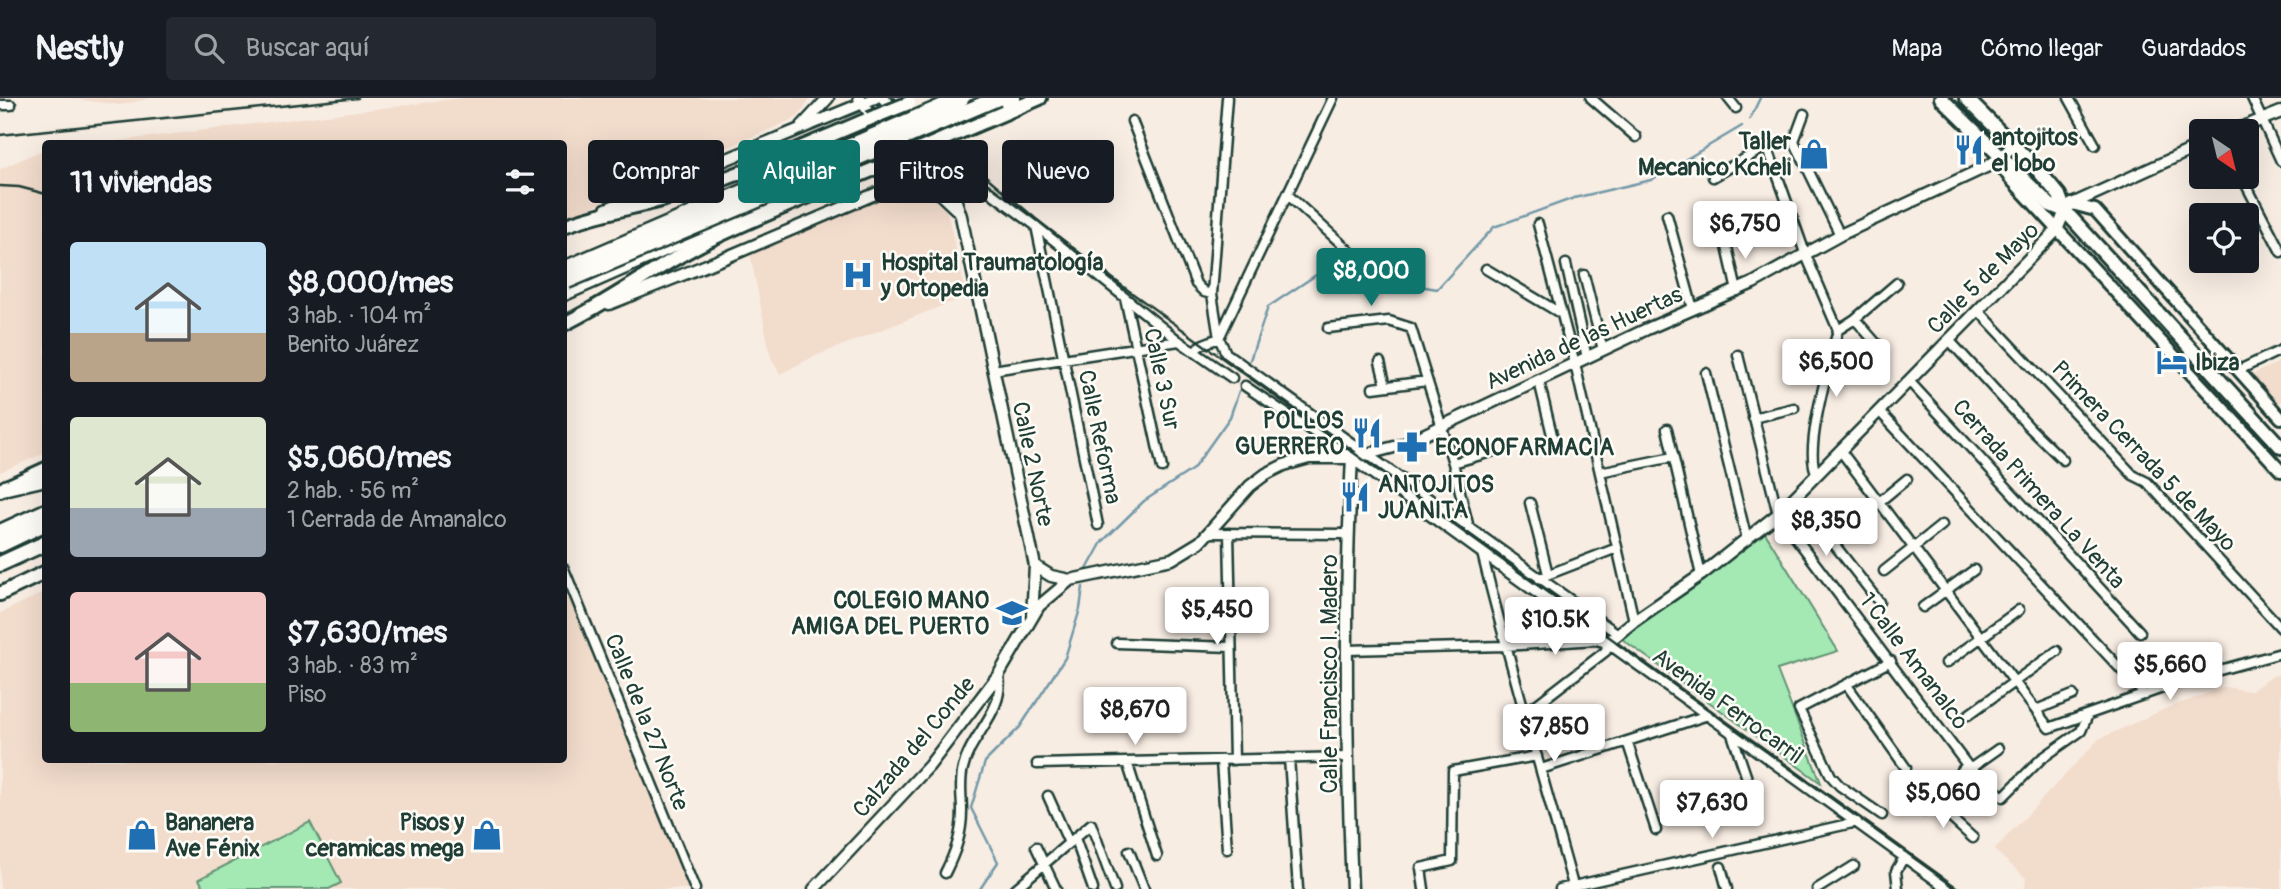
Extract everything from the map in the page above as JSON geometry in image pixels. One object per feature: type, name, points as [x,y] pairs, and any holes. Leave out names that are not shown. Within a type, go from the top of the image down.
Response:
[{"type":"highway","points":[[567,263],[916,104],[949,98]]},
{"type":"highway","points":[[567,263],[594,255],[962,98]]},
{"type":"highway","points":[[567,282],[998,98]]},
{"type":"highway","points":[[926,140],[1013,98]]},
{"type":"highway","points":[[567,292],[874,163]]},
{"type":"highway","points":[[3,489],[42,479]]},
{"type":"highway","points":[[0,526],[42,507]]},
{"type":"highway","points":[[0,532],[42,513]]},
{"type":"highway","points":[[0,545],[42,525]]},
{"type":"highway","points":[[0,556],[42,537]]},
{"type":"highway","points":[[0,564],[42,545]]},
{"type":"main road","points":[[942,133],[1040,98]]},
{"type":"main road","points":[[1941,98],[2050,205],[2095,210],[2281,418]]},
{"type":"main road","points":[[1966,98],[2059,195],[2147,301],[2281,447]]},
{"type":"main road","points":[[567,225],[667,198],[873,124]]},
{"type":"main road","points":[[2002,157],[2002,167],[2009,177],[2281,471]]},
{"type":"main road","points":[[567,323],[596,309],[632,284],[707,241],[874,164]]},
{"type":"main road","points":[[2138,317],[2159,282]]},
{"type":"main road","points":[[3,489],[42,470]]},
{"type":"main road","points":[[0,594],[42,574]]},
{"type":"street","points":[[798,130],[828,98]]},
{"type":"street","points":[[579,220],[798,130],[860,101],[875,98]]},
{"type":"street","points":[[883,98],[925,140]]},
{"type":"street","points":[[1227,98],[1212,294],[1219,338],[1226,353],[1618,634]]},
{"type":"street","points":[[1194,351],[1219,338],[1333,98]]},
{"type":"street","points":[[1591,98],[1636,136]]},
{"type":"street","points":[[1728,98],[1736,108]]},
{"type":"street","points":[[2069,98],[2095,145]]},
{"type":"street","points":[[2252,98],[2281,161]]},
{"type":"street","points":[[860,101],[888,140]]},
{"type":"street","points":[[0,105],[11,105]]},
{"type":"street","points":[[2259,121],[2281,112]]},
{"type":"street","points":[[1804,114],[1794,141],[1840,235]]},
{"type":"street","points":[[1132,121],[1196,284],[1204,292],[1212,294]]},
{"type":"street","name":"Avenida de las Huertas","points":[[1352,458],[1402,445],[1603,350],[1737,291],[1840,235],[1986,167],[2002,157],[2013,145]]},
{"type":"street","points":[[1713,177],[1767,146],[1805,253],[1838,330],[1818,411],[1812,462],[1817,474]]},
{"type":"street","points":[[2068,208],[2189,151]]},
{"type":"street","points":[[2248,189],[2281,252]]},
{"type":"street","points":[[988,190],[1179,341],[1233,378]]},
{"type":"street","points":[[596,309],[874,194]]},
{"type":"street","points":[[1288,195],[1357,257]]},
{"type":"street","points":[[949,203],[961,216]]},
{"type":"street","name":"Calle 2 Norte","points":[[957,203],[1034,566],[1032,615]]},
{"type":"street","name":"Calle 5 de Mayo","points":[[1607,643],[1701,575],[1778,514],[2057,230],[2068,208]]},
{"type":"street","points":[[1667,215],[1693,309]]},
{"type":"street","points":[[1538,223],[1575,364],[1634,621]]},
{"type":"street","name":"Calle Reforma","points":[[1036,226],[1098,525]]},
{"type":"street","points":[[1725,237],[1737,291]]},
{"type":"street","points":[[1566,264],[1587,358]]},
{"type":"street","points":[[1486,269],[1560,313]]},
{"type":"street","points":[[1584,275],[1603,350]]},
{"type":"street","points":[[1838,330],[1856,319],[1897,283]]},
{"type":"street","name":"Calle 3 Sur","points":[[1125,298],[1162,468]]},
{"type":"street","name":"Primera Cerrada 5 de Mayo","points":[[1979,311],[2133,475],[2147,482],[2281,628]]},
{"type":"street","points":[[1856,319],[1882,350]]},
{"type":"street","points":[[1328,328],[1389,321],[1411,328],[1453,463],[1469,528]]},
{"type":"street","points":[[1949,340],[2063,460]]},
{"type":"street","points":[[993,370],[1179,341]]},
{"type":"street","points":[[2239,370],[2281,350]]},
{"type":"street","points":[[1738,355],[1778,514]]},
{"type":"street","points":[[1380,362],[1386,386]]},
{"type":"street","points":[[1706,373],[1747,540]]},
{"type":"street","points":[[1373,388],[1427,381]]},
{"type":"street","points":[[1539,381],[1554,443]]},
{"type":"street","name":"Cerrada Primera La Venta","points":[[1909,381],[2140,632]]},
{"type":"street","name":"Avenida Ferrocarril","points":[[1245,386],[1352,458],[1948,889]]},
{"type":"street","points":[[1753,418],[1794,408]]},
{"type":"street","points":[[1879,411],[2145,695]]},
{"type":"street","points":[[1667,429],[1701,575]]},
{"type":"street","points":[[1840,450],[2049,728],[2191,678],[2281,653]]},
{"type":"street","points":[[1453,463],[1491,452]]},
{"type":"street","points":[[1600,472],[1673,457]]},
{"type":"street","name":"Calzada del Conde","points":[[814,889],[929,766],[999,674],[1032,615],[1044,601],[1070,580],[1172,559],[1209,533],[1250,486],[1266,474],[1284,465],[1309,458],[1352,458]]},
{"type":"street","name":"Calle Francisco I. Madero","points":[[1352,458],[1346,650],[1352,889]]},
{"type":"street","points":[[1850,526],[1907,480]]},
{"type":"street","points":[[1796,495],[1879,602]]},
{"type":"street","points":[[1530,503],[1548,574]]},
{"type":"street","name":"1 Calle Amanalco","points":[[1778,514],[1969,766],[2003,797],[2041,759],[2081,731],[2088,715]]},
{"type":"street","points":[[1885,571],[1942,525]]},
{"type":"street","points":[[1209,533],[1348,534]]},
{"type":"street","points":[[1229,533],[1234,760]]},
{"type":"street","points":[[1539,578],[1617,548]]},
{"type":"street","points":[[1482,553],[1523,715],[1574,888]]},
{"type":"street","points":[[1034,566],[1051,576],[1070,580]]},
{"type":"street","points":[[1923,607],[1974,570]]},
{"type":"street","name":"Calle de la 27 Norte","points":[[567,576],[695,889]]},
{"type":"street","points":[[1946,663],[2019,610]]},
{"type":"street","points":[[1346,650],[1505,646],[1596,640],[1607,643],[1606,651],[1523,715]]},
{"type":"street","points":[[1117,643],[1231,647]]},
{"type":"street","points":[[1968,715],[2057,651]]},
{"type":"street","points":[[1882,815],[1840,786],[1832,776],[1799,709],[1891,661]]},
{"type":"street","points":[[944,873],[957,850],[961,828],[963,767],[970,749],[993,713],[999,697],[999,674]]},
{"type":"street","points":[[1847,685],[1906,768]]},
{"type":"street","points":[[2036,710],[2073,695]]},
{"type":"street","points":[[1541,769],[1708,715]]},
{"type":"street","points":[[1732,734],[1754,799]]},
{"type":"street","points":[[1627,741],[1656,830]]},
{"type":"street","points":[[1924,811],[1969,766],[1998,749]]},
{"type":"street","points":[[1424,889],[1422,867],[1452,861],[1453,771],[1537,756]]},
{"type":"street","points":[[1037,764],[1347,757]]},
{"type":"street","points":[[1289,758],[1298,889]]},
{"type":"street","points":[[1221,761],[1227,849]]},
{"type":"street","points":[[1127,762],[1157,856]]},
{"type":"street","points":[[1048,796],[1072,840],[1093,889]]},
{"type":"street","points":[[1932,801],[1973,838]]},
{"type":"street","points":[[1560,889],[1574,888],[1857,822]]},
{"type":"street","points":[[1015,889],[1091,824],[1115,889]]},
{"type":"street","points":[[1036,847],[1056,889]]},
{"type":"street","points":[[1129,851],[1144,889]]},
{"type":"street","points":[[1898,889],[1896,872],[1904,857]]},
{"type":"street","points":[[1817,889],[1854,866]]},
{"type":"street","points":[[1721,867],[1727,889]]},
{"type":"shaded area","points":[[68,98],[151,98],[120,105]]},
{"type":"shaded area","points":[[463,98],[810,98],[798,117],[745,140],[738,140],[738,143],[724,149],[724,140],[588,140],[588,203],[601,203],[567,218],[567,140],[125,140]]},
{"type":"shaded area","points":[[42,150],[42,454],[0,472],[0,169]]},
{"type":"shaded area","name":"Hospital Traumatología y Ortopedia","points":[[874,200],[874,203],[937,203],[947,212],[967,296],[813,357],[780,374],[771,358],[750,253]]},
{"type":"shaded area","points":[[2281,361],[2281,410],[2251,375]]},
{"type":"shaded area","points":[[567,591],[692,889],[0,889],[0,613],[42,593],[42,763],[567,763]]},
{"type":"shaded area","points":[[2281,674],[2281,889],[2025,889],[2026,878],[1994,850],[2099,739],[2165,709],[2225,687],[2250,691]]},
{"type":"green space","points":[[1764,531],[1838,651],[1777,670],[1821,783],[1622,639]]},
{"type":"green space","points":[[310,822],[341,883],[329,889],[204,889],[199,879]]},
{"type":"waterway","points":[[1750,119],[1760,98]]},
{"type":"waterway","points":[[1250,360],[1268,307],[1319,273],[1373,278],[1437,289],[1494,227],[1574,198],[1651,180],[1742,126]]},
{"type":"waterway","points":[[1086,571],[1102,542],[1144,501],[1193,469],[1230,417],[1239,391]]},
{"type":"waterway","points":[[980,889],[998,862],[971,808],[985,762],[1020,727],[1065,658],[1080,609],[1083,587]]},
{"type":"railway","points":[[0,135],[358,98]]},
{"type":"railway","points":[[894,98],[1036,219],[1125,288],[1959,889]]},
{"type":"railway","points":[[0,186],[19,187],[42,193]]},
{"type":"place","name":"antojitos el lobo","points":[[1969,150]]},
{"type":"place","name":"Taller Mecanico Kcheli","points":[[1814,154]]},
{"type":"place","name":"Hospital Traumatología y Ortopedia","points":[[858,275]]},
{"type":"place","name":"Ibiza","points":[[2172,362]]},
{"type":"place","name":"POLLOS GUERRERO","points":[[1367,433]]},
{"type":"place","name":"ECONOFARMACIA","points":[[1412,447]]},
{"type":"place","name":"ANTOJITOS JUANITA","points":[[1355,497]]},
{"type":"place","name":"COLEGIO MANO AMIGA DEL PUERTO","points":[[1012,613]]},
{"type":"place","name":"Bananera Ave Fénix","points":[[142,835]]},
{"type":"place","name":"Pisos y ceramicas mega","points":[[487,835]]}]
